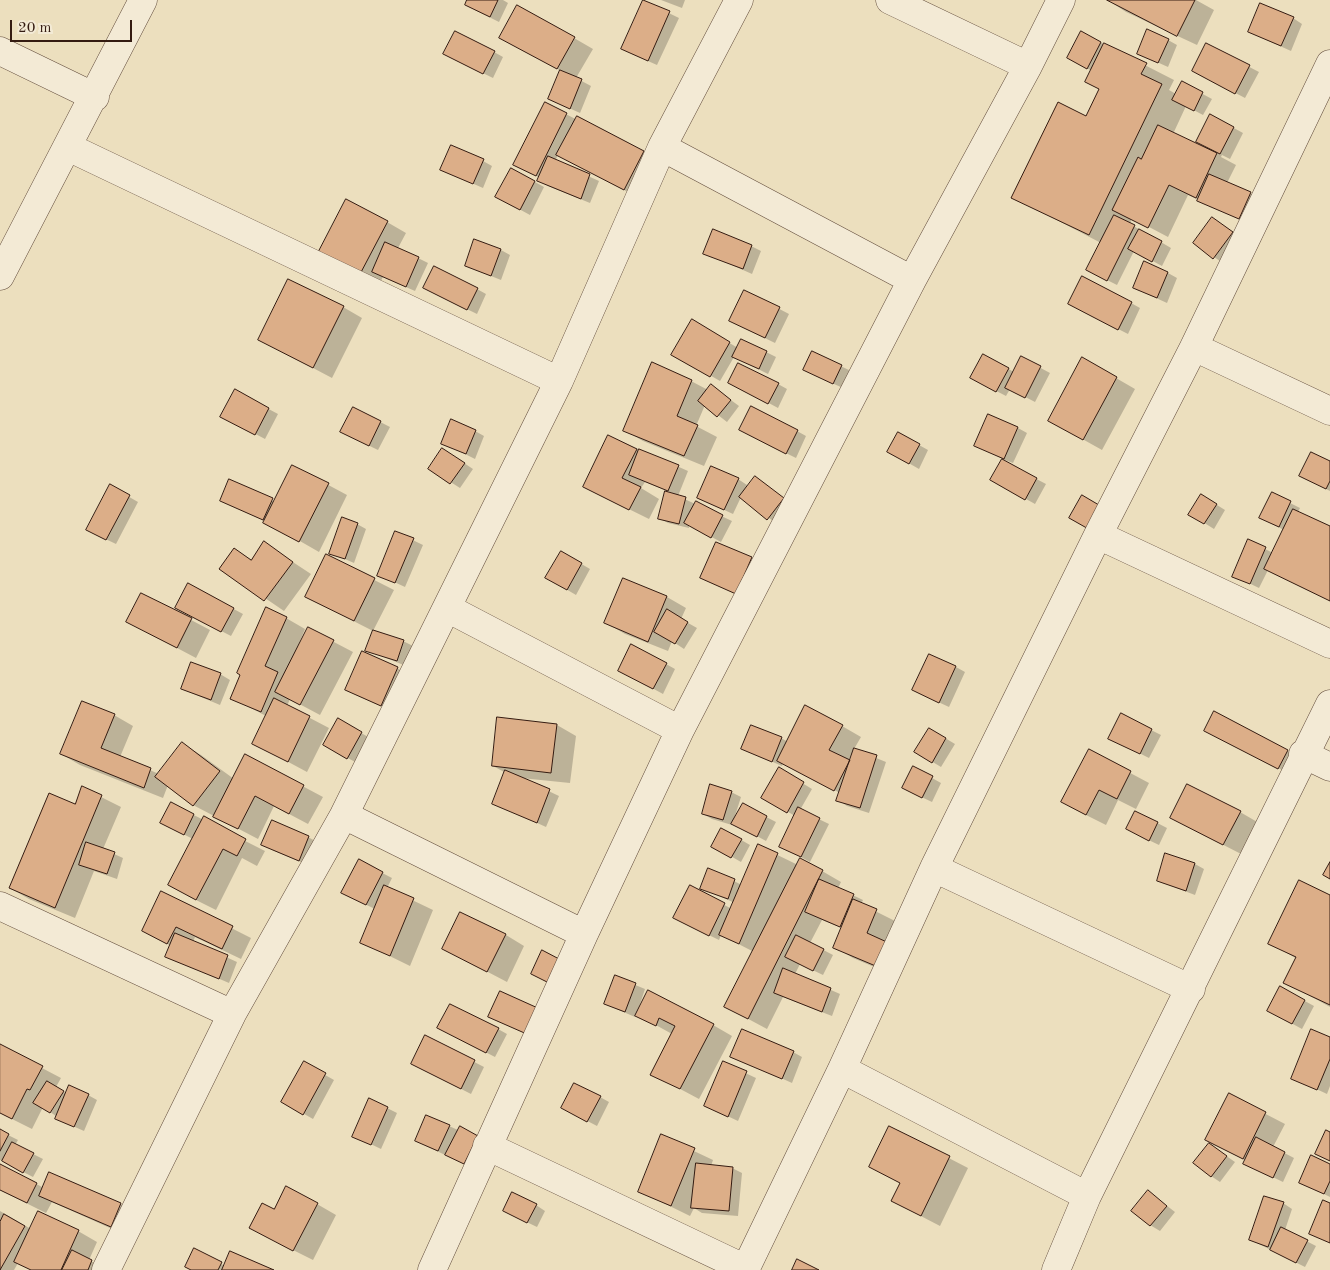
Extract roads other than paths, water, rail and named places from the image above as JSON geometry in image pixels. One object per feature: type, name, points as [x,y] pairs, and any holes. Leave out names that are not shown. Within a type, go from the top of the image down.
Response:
[{"type":"street","points":[[0,276],[95,97],[143,0]]},
{"type":"street","points":[[106,1270],[232,1014],[344,815],[559,381],[662,147],[739,0]]},
{"type":"street","points":[[890,0],[1028,66]]},
{"type":"street","points":[[432,1270],[584,934],[680,730],[912,280],[1028,66],[1061,0]]},
{"type":"street","points":[[0,51],[95,97]]},
{"type":"street","points":[[487,1146],[746,1270],[842,1070],[934,868],[1098,535],[1194,347],[1330,64]]},
{"type":"street","points":[[68,147],[559,381]]},
{"type":"street","points":[[662,147],[912,280]]},
{"type":"street","points":[[1194,347],[1330,411]]},
{"type":"street","points":[[1098,535],[1330,644]]},
{"type":"street","points":[[447,608],[680,730]]},
{"type":"street","points":[[1056,1270],[1087,1196],[1191,989],[1303,754],[1330,704]]},
{"type":"street","points":[[1303,754],[1330,766]]},
{"type":"street","points":[[344,815],[584,934]]},
{"type":"street","points":[[934,868],[1191,989]]},
{"type":"street","points":[[0,906],[232,1014]]},
{"type":"street","points":[[842,1070],[1087,1196]]}]
